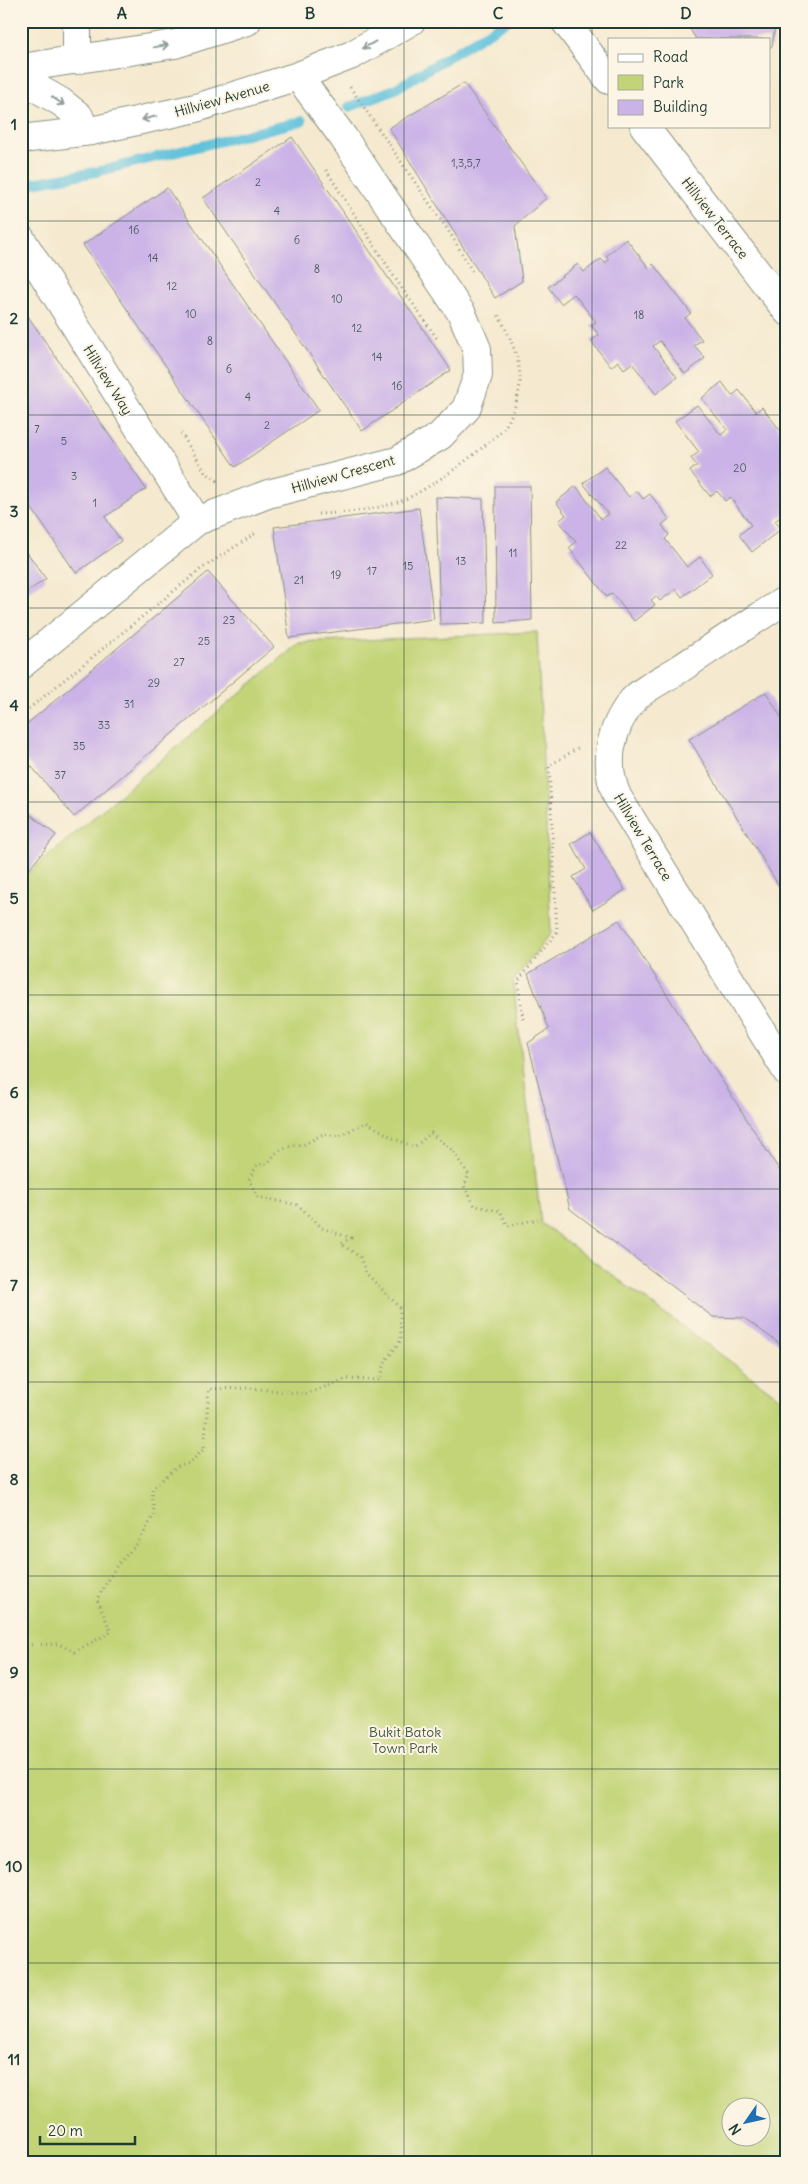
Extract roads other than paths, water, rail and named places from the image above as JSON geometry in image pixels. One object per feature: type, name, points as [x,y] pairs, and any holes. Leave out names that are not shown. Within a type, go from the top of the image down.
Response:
[{"type":"street","points":[[77,21],[77,60]]},
{"type":"street","points":[[21,68],[77,60],[112,44],[175,44],[247,21]]},
{"type":"street","name":"Hillview Avenue","points":[[21,139],[85,132],[196,108],[298,76],[352,55],[412,21]]},
{"type":"street","points":[[565,21],[608,79]]},
{"type":"street","name":"Hillview Crescent","points":[[21,665],[197,521],[268,494],[396,461],[440,436],[466,409],[478,375],[477,349],[462,314],[343,137],[298,76]]},
{"type":"street","points":[[21,79],[61,102],[79,116],[85,132]]},
{"type":"street","name":"Hillview Terrace","points":[[646,128],[787,311]]},
{"type":"street","name":"Hillview Way","points":[[21,240],[197,521]]},
{"type":"street","name":"Hillview Terrace","points":[[787,599],[635,698],[619,721],[610,744],[609,763],[610,780],[617,796],[787,1072]]},
{"type":"waterway","points":[[349,107],[395,89],[507,21]]},
{"type":"waterway","points":[[21,185],[96,172],[302,121]]},
{"type":"park label","name":"Bukit Batok Town Park","points":[[405,1740]]}]
